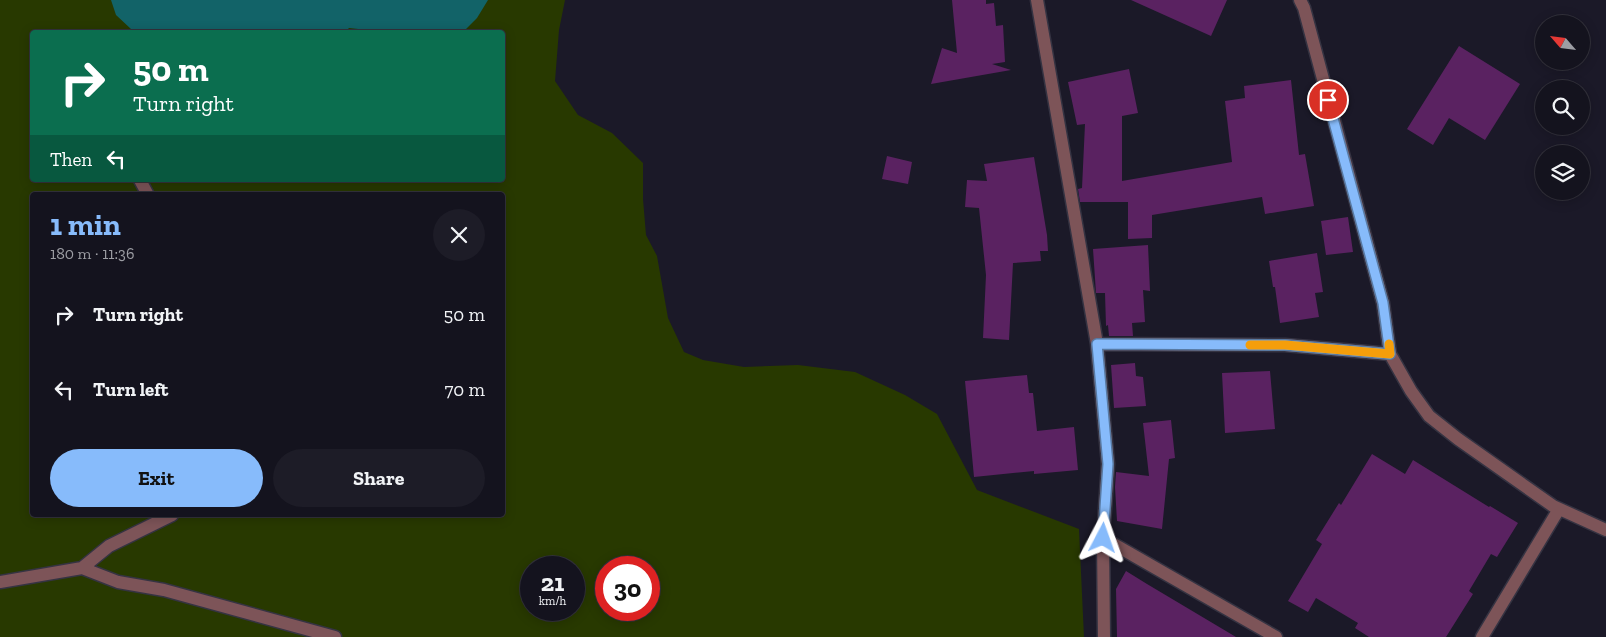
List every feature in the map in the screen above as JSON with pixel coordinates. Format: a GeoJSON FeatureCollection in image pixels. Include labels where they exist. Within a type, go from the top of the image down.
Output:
{"type":"FeatureCollection","features":[{"type":"Feature","properties":{"kind":"street"},"geometry":{"type":"LineString","coordinates":[[1037,0],[1097,344],[1108,464],[1103,538],[1104,637]]}},
{"type":"Feature","properties":{"kind":"street"},"geometry":{"type":"LineString","coordinates":[[1300,0],[1304,8],[1383,303],[1390,354],[1411,391],[1429,416],[1458,439],[1559,509],[1606,530]]}},
{"type":"Feature","properties":{"kind":"street"},"geometry":{"type":"LineString","coordinates":[[1097,344],[1285,345],[1390,354]]}},
{"type":"Feature","properties":{"kind":"street"},"geometry":{"type":"LineString","coordinates":[[1482,637],[1559,509]]}},
{"type":"Feature","properties":{"kind":"street"},"geometry":{"type":"LineString","coordinates":[[0,582],[82,568],[109,546],[168,517]]}},
{"type":"Feature","properties":{"kind":"street"},"geometry":{"type":"LineString","coordinates":[[1103,538],[1276,637]]}},
{"type":"Feature","properties":{"kind":"street"},"geometry":{"type":"LineString","coordinates":[[82,568],[118,582],[164,590],[335,637]]}},
{"type":"Feature","properties":{"kind":"shaded area"},"geometry":{"type":"Polygon","coordinates":[[[0,0],[565,0],[559,30],[555,81],[578,115],[612,133],[643,163],[646,235],[657,256],[668,318],[684,352],[703,360],[744,367],[798,365],[855,372],[905,395],[937,414],[977,490],[1079,529],[1084,637],[0,637],[0,0]]]}},
{"type":"Feature","properties":{"kind":"shaded area"},"geometry":{"type":"Polygon","coordinates":[[[111,0],[488,0],[477,18],[465,30],[368,30],[349,28],[347,30],[136,30],[131,29],[116,15],[111,0]]]}},
{"type":"Feature","properties":{"kind":"building"},"geometry":{"type":"Polygon","coordinates":[[[952,0],[986,0],[986,4],[994,3],[996,26],[1003,25],[1005,62],[992,64],[1011,70],[931,84],[942,48],[957,53],[952,0]]]}},
{"type":"Feature","properties":{"kind":"building"},"geometry":{"type":"Polygon","coordinates":[[[1131,0],[1227,0],[1211,36],[1131,0]]]}},
{"type":"Feature","properties":{"kind":"building"},"geometry":{"type":"Polygon","coordinates":[[[1459,46],[1520,84],[1485,140],[1449,118],[1433,145],[1407,129],[1459,46]]]}},
{"type":"Feature","properties":{"kind":"building"},"geometry":{"type":"Polygon","coordinates":[[[1129,69],[1138,113],[1122,116],[1122,181],[1232,162],[1225,101],[1245,98],[1244,86],[1291,80],[1299,155],[1305,154],[1314,206],[1265,214],[1262,197],[1152,215],[1152,238],[1128,239],[1128,202],[1080,202],[1078,189],[1082,188],[1085,124],[1077,125],[1068,82],[1129,69]]]}},
{"type":"Feature","properties":{"kind":"building"},"geometry":{"type":"Polygon","coordinates":[[[887,156],[912,162],[908,184],[882,179],[887,156]]]}},
{"type":"Feature","properties":{"kind":"building"},"geometry":{"type":"Polygon","coordinates":[[[1034,157],[1048,251],[1040,251],[1041,261],[1013,263],[1009,340],[983,338],[986,275],[979,208],[965,207],[967,180],[987,181],[984,164],[1034,157]]]}},
{"type":"Feature","properties":{"kind":"building"},"geometry":{"type":"Polygon","coordinates":[[[1348,217],[1353,252],[1326,255],[1321,221],[1348,217]]]}},
{"type":"Feature","properties":{"kind":"building"},"geometry":{"type":"Polygon","coordinates":[[[1148,245],[1150,291],[1143,290],[1145,322],[1132,323],[1133,336],[1109,336],[1108,325],[1106,326],[1105,293],[1096,293],[1093,249],[1148,245]]]}},
{"type":"Feature","properties":{"kind":"building"},"geometry":{"type":"Polygon","coordinates":[[[1317,253],[1323,292],[1315,293],[1319,317],[1280,323],[1269,261],[1317,253]]]}},
{"type":"Feature","properties":{"kind":"building"},"geometry":{"type":"Polygon","coordinates":[[[1135,363],[1136,376],[1143,377],[1146,406],[1114,408],[1111,365],[1135,363]]]}},
{"type":"Feature","properties":{"kind":"building"},"geometry":{"type":"Polygon","coordinates":[[[1270,371],[1275,429],[1225,433],[1222,373],[1270,371]]]}},
{"type":"Feature","properties":{"kind":"building"},"geometry":{"type":"Polygon","coordinates":[[[1027,375],[1029,393],[1033,393],[1037,431],[1074,427],[1078,470],[1034,474],[1034,471],[974,477],[965,381],[1027,375]]]}},
{"type":"Feature","properties":{"kind":"building"},"geometry":{"type":"Polygon","coordinates":[[[1171,420],[1175,458],[1169,459],[1162,529],[1117,521],[1116,472],[1149,476],[1143,423],[1171,420]]]}},
{"type":"Feature","properties":{"kind":"building"},"geometry":{"type":"Polygon","coordinates":[[[1372,454],[1405,474],[1413,460],[1518,523],[1497,557],[1491,554],[1469,591],[1473,594],[1446,637],[1369,637],[1355,628],[1358,623],[1316,598],[1308,612],[1288,601],[1322,544],[1316,540],[1339,503],[1341,505],[1372,454]]]}},
{"type":"Feature","properties":{"kind":"building"},"geometry":{"type":"Polygon","coordinates":[[[1126,571],[1236,637],[1117,637],[1116,589],[1126,571]]]}},
{"type":"Feature","properties":{"kind":"slow traffic"},"geometry":{"type":"LineString","coordinates":[[1250,345],[1285,345],[1390,354],[1389,344]]}},
{"type":"Feature","properties":{"kind":"route"},"geometry":{"type":"LineString","coordinates":[[1103,538],[1108,464],[1097,344],[1285,345],[1390,354],[1383,303],[1328,100]]}}]}
